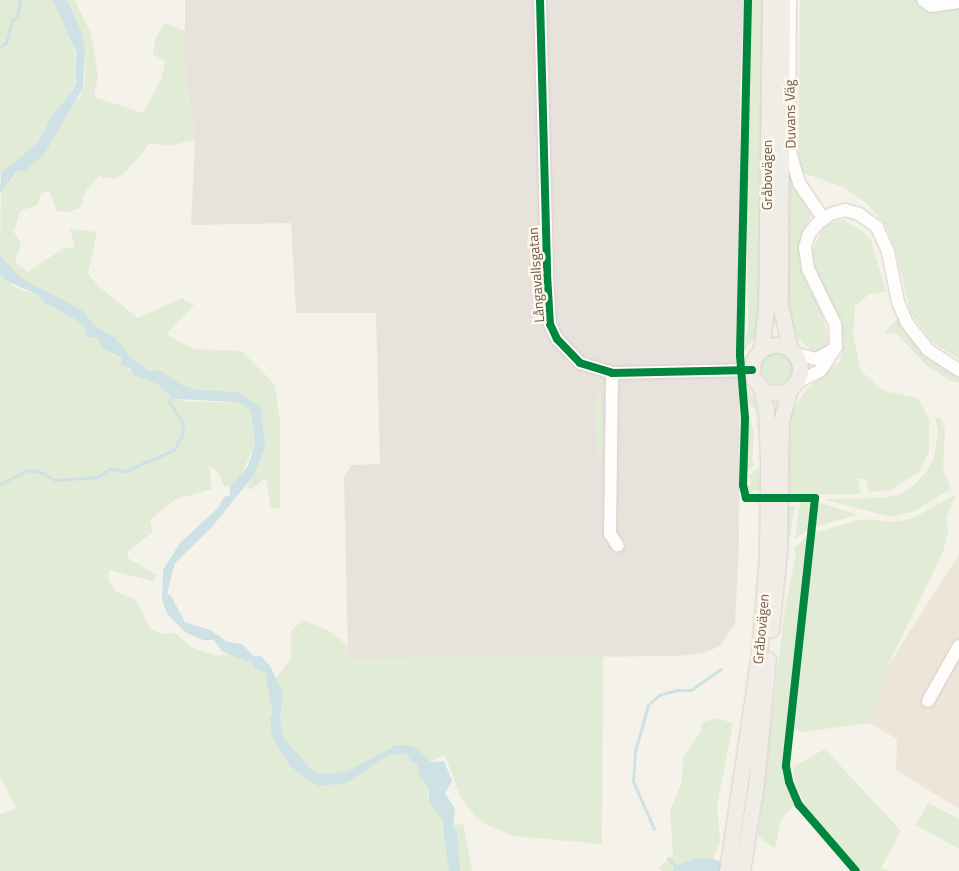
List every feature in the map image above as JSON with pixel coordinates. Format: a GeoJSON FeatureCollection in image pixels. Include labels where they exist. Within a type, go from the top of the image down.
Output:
{"type":"FeatureCollection","features":[{"type":"Feature","properties":{"kind":"main road","name":"Gråbovägen"},"geometry":{"type":"LineString","coordinates":[[742,871],[768,546],[766,408],[760,386],[752,370],[761,350],[766,312],[770,0]]}},
{"type":"Feature","properties":{"kind":"main road","name":"Gråbovägen"},"geometry":{"type":"LineString","coordinates":[[727,871],[748,786],[779,551],[781,421],[792,386],[800,369],[793,352],[780,305],[782,0]]}},
{"type":"Feature","properties":{"kind":"main road"},"geometry":{"type":"LineString","coordinates":[[761,350],[773,345],[793,352]]}},
{"type":"Feature","properties":{"kind":"main road"},"geometry":{"type":"LineString","coordinates":[[760,386],[775,392],[792,386]]}},
{"type":"Feature","properties":{"kind":"street","name":"Långavallsgatan"},"geometry":{"type":"LineString","coordinates":[[540,0],[550,324],[568,354],[594,369],[612,373],[752,370]]}},
{"type":"Feature","properties":{"kind":"street","name":"Duvans Väg"},"geometry":{"type":"LineString","coordinates":[[790,0],[789,148],[799,183],[823,218]]}},
{"type":"Feature","properties":{"kind":"street"},"geometry":{"type":"LineString","coordinates":[[923,0],[931,6],[959,2]]}},
{"type":"Feature","properties":{"kind":"street"},"geometry":{"type":"LineString","coordinates":[[792,386],[821,370],[836,347],[835,324],[806,258],[809,234],[823,218],[838,211],[852,211],[877,227],[888,252],[898,302],[907,324],[928,350],[959,370]]}},
{"type":"Feature","properties":{"kind":"street"},"geometry":{"type":"LineString","coordinates":[[793,352],[817,359],[836,347]]}},
{"type":"Feature","properties":{"kind":"street"},"geometry":{"type":"LineString","coordinates":[[612,373],[610,534],[618,546]]}},
{"type":"Feature","properties":{"kind":"street"},"geometry":{"type":"LineString","coordinates":[[928,701],[959,646]]}},
{"type":"Feature","properties":{"kind":"shaded area"},"geometry":{"type":"Polygon","coordinates":[[[53,0],[67,0],[80,29],[85,48],[83,88],[44,155],[28,167],[26,173],[22,170],[16,173],[0,193],[1,173],[38,143],[52,115],[73,91],[76,82],[76,52],[53,0]]]}},
{"type":"Feature","properties":{"kind":"shaded area"},"geometry":{"type":"Polygon","coordinates":[[[185,0],[744,0],[740,87],[739,545],[735,624],[720,646],[704,653],[679,656],[348,659],[344,477],[352,465],[380,464],[376,313],[296,313],[291,223],[191,225],[195,140],[185,65],[185,0]]]}},
{"type":"Feature","properties":{"kind":"shaded area"},"geometry":{"type":"Polygon","coordinates":[[[0,256],[21,278],[82,310],[95,326],[116,338],[129,355],[147,370],[161,371],[182,385],[198,390],[237,392],[261,407],[265,446],[255,474],[212,527],[175,563],[167,594],[171,596],[185,622],[210,630],[228,642],[242,644],[254,656],[261,656],[270,666],[283,693],[280,719],[284,739],[314,772],[323,774],[347,772],[396,745],[407,745],[418,749],[430,762],[444,761],[452,781],[445,793],[455,809],[453,827],[457,832],[460,871],[449,871],[442,820],[429,801],[428,787],[419,776],[417,763],[412,763],[406,753],[388,755],[346,783],[319,786],[310,781],[290,766],[272,736],[270,718],[273,713],[265,673],[254,667],[251,661],[246,662],[222,651],[214,640],[203,640],[185,632],[167,614],[162,600],[163,570],[180,543],[218,508],[224,497],[230,495],[230,487],[248,466],[255,444],[251,410],[238,402],[174,399],[157,384],[132,374],[131,369],[121,365],[122,359],[102,348],[98,338],[86,337],[84,327],[76,320],[45,303],[38,295],[7,281],[0,274],[0,256]]]}},
{"type":"Feature","properties":{"kind":"shaded area"},"geometry":{"type":"Polygon","coordinates":[[[959,554],[959,809],[896,770],[897,739],[870,723],[885,671],[959,554]]]}},
{"type":"Feature","properties":{"kind":"shaded area"},"geometry":{"type":"Polygon","coordinates":[[[695,858],[713,859],[748,871],[672,871],[678,865],[695,858]]]}},
{"type":"Feature","properties":{"kind":"green space"},"geometry":{"type":"Polygon","coordinates":[[[0,0],[53,0],[72,40],[77,69],[73,91],[52,115],[38,143],[0,175],[0,0]]]}},
{"type":"Feature","properties":{"kind":"green space"},"geometry":{"type":"Polygon","coordinates":[[[67,0],[75,0],[91,34],[98,76],[94,97],[143,113],[162,78],[165,61],[153,54],[155,40],[164,23],[185,31],[185,65],[195,140],[168,146],[150,143],[126,172],[115,179],[99,176],[85,192],[80,208],[68,212],[56,211],[50,191],[41,193],[37,205],[20,211],[14,232],[21,244],[15,262],[28,272],[64,248],[75,248],[70,229],[97,232],[88,273],[99,287],[138,318],[182,298],[194,305],[166,334],[194,349],[242,351],[275,385],[280,422],[280,508],[271,509],[266,478],[250,490],[247,486],[255,474],[265,446],[261,407],[182,385],[161,371],[147,370],[129,355],[116,338],[95,326],[82,310],[21,278],[0,256],[1,192],[17,173],[44,155],[70,107],[80,97],[85,81],[85,48],[67,0]]]}},
{"type":"Feature","properties":{"kind":"green space"},"geometry":{"type":"Polygon","coordinates":[[[750,0],[763,0],[762,298],[757,334],[743,352],[748,330],[746,110],[750,0]]]}},
{"type":"Feature","properties":{"kind":"green space"},"geometry":{"type":"Polygon","coordinates":[[[800,0],[959,0],[959,359],[931,341],[910,311],[897,255],[885,224],[865,202],[843,187],[798,171],[800,0]]]}},
{"type":"Feature","properties":{"kind":"green space"},"geometry":{"type":"Polygon","coordinates":[[[786,166],[812,213],[805,231],[801,259],[803,274],[822,312],[828,337],[826,348],[814,353],[797,337],[787,305],[786,166]]]}},
{"type":"Feature","properties":{"kind":"green space"},"geometry":{"type":"Polygon","coordinates":[[[844,220],[862,231],[871,241],[886,291],[868,295],[855,306],[853,336],[861,371],[884,391],[918,398],[929,419],[929,452],[918,473],[890,490],[869,492],[866,479],[858,479],[861,494],[789,494],[787,428],[790,414],[806,390],[840,361],[842,351],[840,329],[817,274],[812,252],[824,225],[844,220]]]}},
{"type":"Feature","properties":{"kind":"green space"},"geometry":{"type":"Polygon","coordinates":[[[0,274],[16,288],[38,295],[45,303],[76,320],[84,327],[86,337],[99,338],[110,354],[122,360],[121,365],[157,384],[174,399],[188,402],[238,402],[251,410],[255,444],[242,473],[230,487],[224,486],[217,470],[209,467],[212,489],[176,499],[150,520],[153,532],[127,552],[128,558],[157,575],[153,581],[109,570],[108,579],[115,591],[136,600],[150,629],[164,634],[175,633],[191,647],[217,656],[229,654],[246,662],[251,661],[267,675],[269,687],[291,659],[291,631],[303,620],[329,631],[347,645],[348,659],[603,654],[602,844],[513,836],[485,824],[474,815],[461,798],[445,755],[419,767],[428,787],[427,796],[442,820],[442,827],[463,824],[472,871],[0,871],[0,814],[16,809],[0,776],[0,274]]]}},
{"type":"Feature","properties":{"kind":"green space"},"geometry":{"type":"Polygon","coordinates":[[[899,318],[923,352],[959,376],[959,382],[953,382],[926,365],[897,334],[883,333],[899,318]]]}},
{"type":"Feature","properties":{"kind":"green space"},"geometry":{"type":"Polygon","coordinates":[[[777,352],[783,353],[788,357],[792,362],[792,374],[788,379],[783,383],[777,384],[771,383],[766,379],[762,374],[761,368],[762,362],[766,357],[771,353],[777,352]]]}},
{"type":"Feature","properties":{"kind":"green space"},"geometry":{"type":"Polygon","coordinates":[[[744,387],[756,401],[758,427],[755,410],[749,403],[744,387]]]}},
{"type":"Feature","properties":{"kind":"green space"},"geometry":{"type":"Polygon","coordinates":[[[601,391],[601,457],[596,454],[594,396],[601,391]]]}},
{"type":"Feature","properties":{"kind":"green space"},"geometry":{"type":"Polygon","coordinates":[[[748,409],[754,433],[752,462],[756,464],[747,472],[748,409]]]}},
{"type":"Feature","properties":{"kind":"green space"},"geometry":{"type":"Polygon","coordinates":[[[935,417],[941,418],[945,429],[943,468],[951,489],[914,511],[891,517],[823,499],[883,498],[898,495],[912,487],[926,472],[934,458],[938,431],[935,417]]]}},
{"type":"Feature","properties":{"kind":"green space"},"geometry":{"type":"Polygon","coordinates":[[[758,467],[762,490],[752,491],[750,495],[747,485],[751,485],[751,478],[747,478],[758,467]]]}},
{"type":"Feature","properties":{"kind":"green space"},"geometry":{"type":"Polygon","coordinates":[[[957,494],[946,517],[948,533],[943,552],[885,671],[870,723],[801,732],[794,729],[813,533],[863,519],[892,522],[911,519],[957,494]]]}},
{"type":"Feature","properties":{"kind":"green space"},"geometry":{"type":"Polygon","coordinates":[[[808,501],[811,506],[809,529],[795,539],[800,502],[808,501]]]}},
{"type":"Feature","properties":{"kind":"green space"},"geometry":{"type":"Polygon","coordinates":[[[817,502],[856,514],[857,515],[814,527],[817,502]]]}},
{"type":"Feature","properties":{"kind":"green space"},"geometry":{"type":"Polygon","coordinates":[[[787,506],[795,506],[789,542],[787,522],[787,506]]]}},
{"type":"Feature","properties":{"kind":"green space"},"geometry":{"type":"Polygon","coordinates":[[[808,535],[786,761],[788,786],[796,803],[781,820],[775,849],[758,836],[784,615],[796,554],[794,548],[808,535]]]}},
{"type":"Feature","properties":{"kind":"green space"},"geometry":{"type":"Polygon","coordinates":[[[719,718],[733,724],[717,806],[720,841],[713,859],[695,858],[672,871],[662,871],[659,868],[673,855],[670,810],[681,784],[684,756],[701,731],[702,722],[719,718]]]}},
{"type":"Feature","properties":{"kind":"green space"},"geometry":{"type":"Polygon","coordinates":[[[825,749],[901,831],[881,868],[890,871],[864,871],[839,852],[809,812],[795,784],[793,767],[825,749]]]}},
{"type":"Feature","properties":{"kind":"green space"},"geometry":{"type":"Polygon","coordinates":[[[928,803],[959,819],[959,849],[916,825],[928,803]]]}},
{"type":"Feature","properties":{"kind":"waterway"},"geometry":{"type":"LineString","coordinates":[[0,47],[6,43],[12,20],[17,17],[20,0]]}},
{"type":"Feature","properties":{"kind":"waterway"},"geometry":{"type":"LineString","coordinates":[[0,484],[28,470],[41,472],[55,480],[98,477],[109,469],[125,471],[174,450],[183,433],[182,422],[169,402],[173,392]]}},
{"type":"Feature","properties":{"kind":"waterway"},"geometry":{"type":"LineString","coordinates":[[654,829],[633,781],[635,751],[648,705],[659,695],[676,690],[691,690],[721,669]]}},
{"type":"Feature","properties":{"kind":"waterway"},"geometry":{"type":"LineString","coordinates":[[668,858],[679,871]]}},
{"type":"Feature","properties":{"kind":"cycle path"},"geometry":{"type":"LineString","coordinates":[[540,0],[547,274],[550,324],[557,339],[580,363],[612,373],[752,370]]}},
{"type":"Feature","properties":{"kind":"cycle path"},"geometry":{"type":"LineString","coordinates":[[748,0],[740,355],[745,418],[743,485],[746,498],[815,498],[786,766],[789,782],[799,805],[856,871]]}}]}
